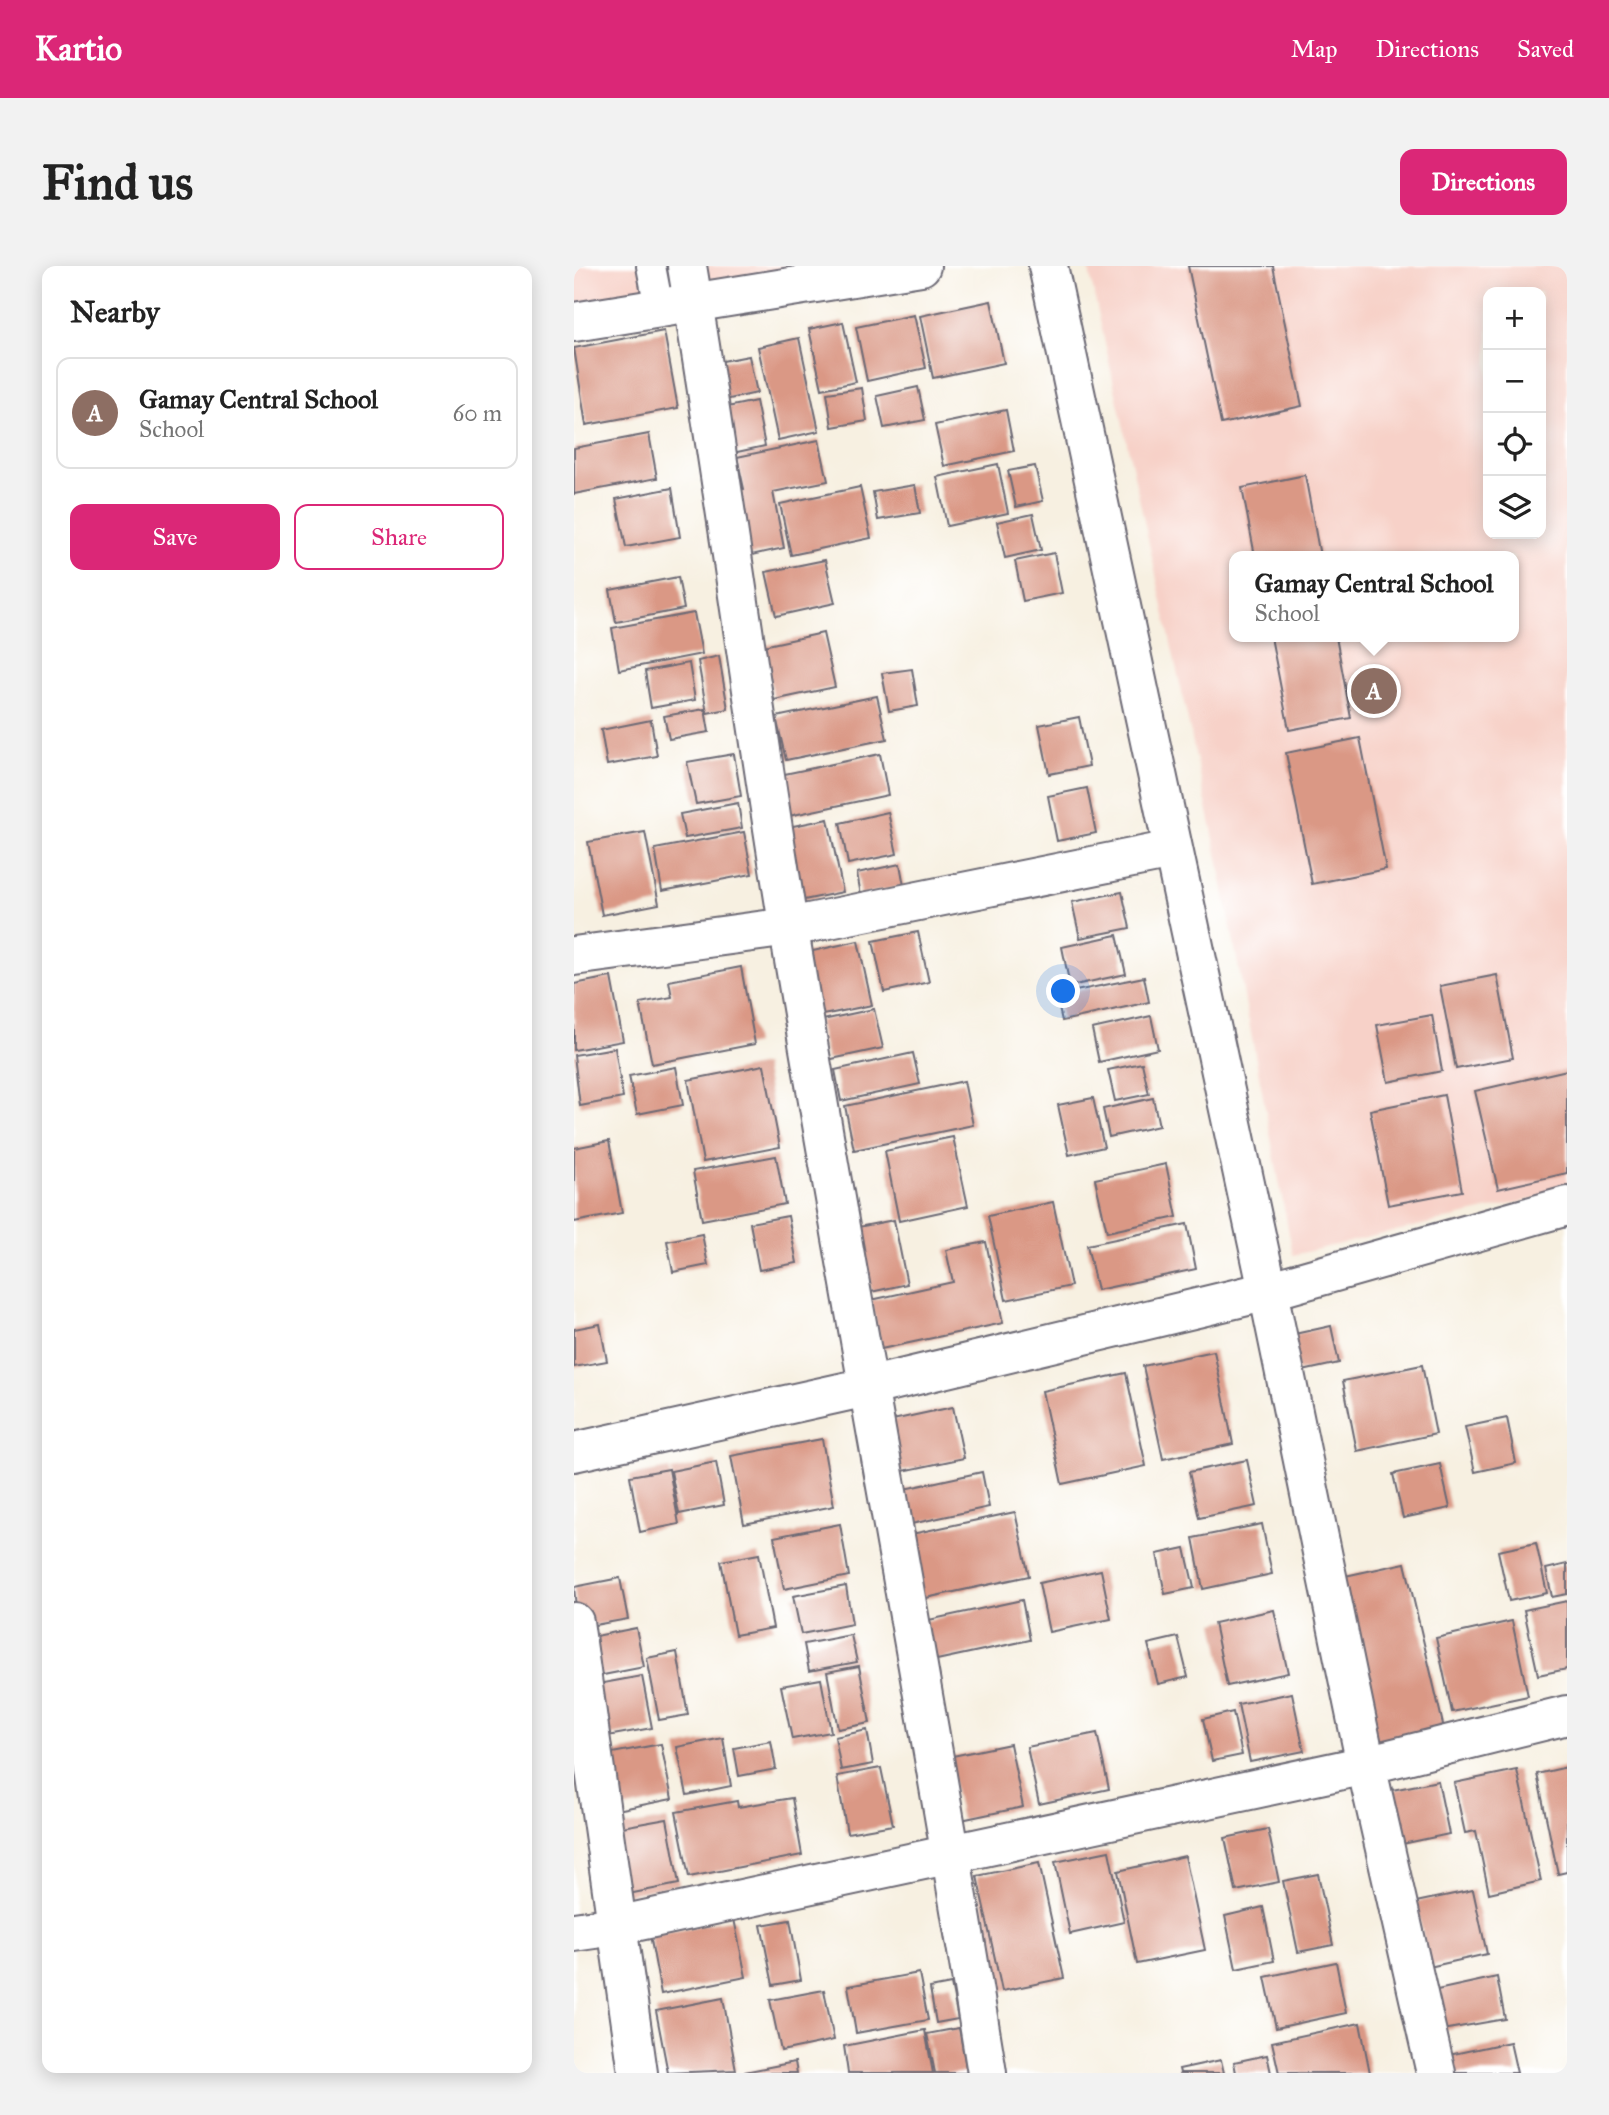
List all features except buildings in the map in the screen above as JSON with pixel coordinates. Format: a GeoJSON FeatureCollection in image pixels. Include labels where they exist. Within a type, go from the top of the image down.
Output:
{"type":"FeatureCollection","features":[{"type":"Feature","properties":{"kind":"street"},"geometry":{"type":"LineString","coordinates":[[574,322],[680,292],[921,266]]}},
{"type":"Feature","properties":{"kind":"street"},"geometry":{"type":"LineString","coordinates":[[1048,266],[1268,1291],[1366,1765],[1436,2073]]}},
{"type":"Feature","properties":{"kind":"street"},"geometry":{"type":"LineString","coordinates":[[680,292],[867,1387],[952,1852],[988,2073]]}},
{"type":"Feature","properties":{"kind":"street"},"geometry":{"type":"LineString","coordinates":[[574,956],[789,927],[1172,850]]}},
{"type":"Feature","properties":{"kind":"street"},"geometry":{"type":"LineString","coordinates":[[574,1452],[867,1387],[1268,1291],[1567,1206]]}},
{"type":"Feature","properties":{"kind":"street"},"geometry":{"type":"LineString","coordinates":[[574,1622],[638,2073]]}},
{"type":"Feature","properties":{"kind":"street"},"geometry":{"type":"LineString","coordinates":[[574,1932],[616,1926],[1366,1765],[1567,1715]]}},
{"type":"Feature","properties":{"kind":"lane"},"geometry":{"type":"LineString","coordinates":[[651,266],[680,292]]}},
{"type":"Feature","properties":{"kind":"shaded area"},"geometry":{"type":"Polygon","coordinates":[[[574,266],[860,266],[574,314],[574,266]]]}},
{"type":"Feature","properties":{"kind":"shaded area"},"geometry":{"type":"Polygon","coordinates":[[[1088,266],[1567,266],[1567,1191],[1293,1255],[1216,848],[1088,266]]]}},
{"type":"Feature","properties":{"kind":"place","name":"Gamay Central School"},"geometry":{"type":"Point","coordinates":[1374,691]}}]}
